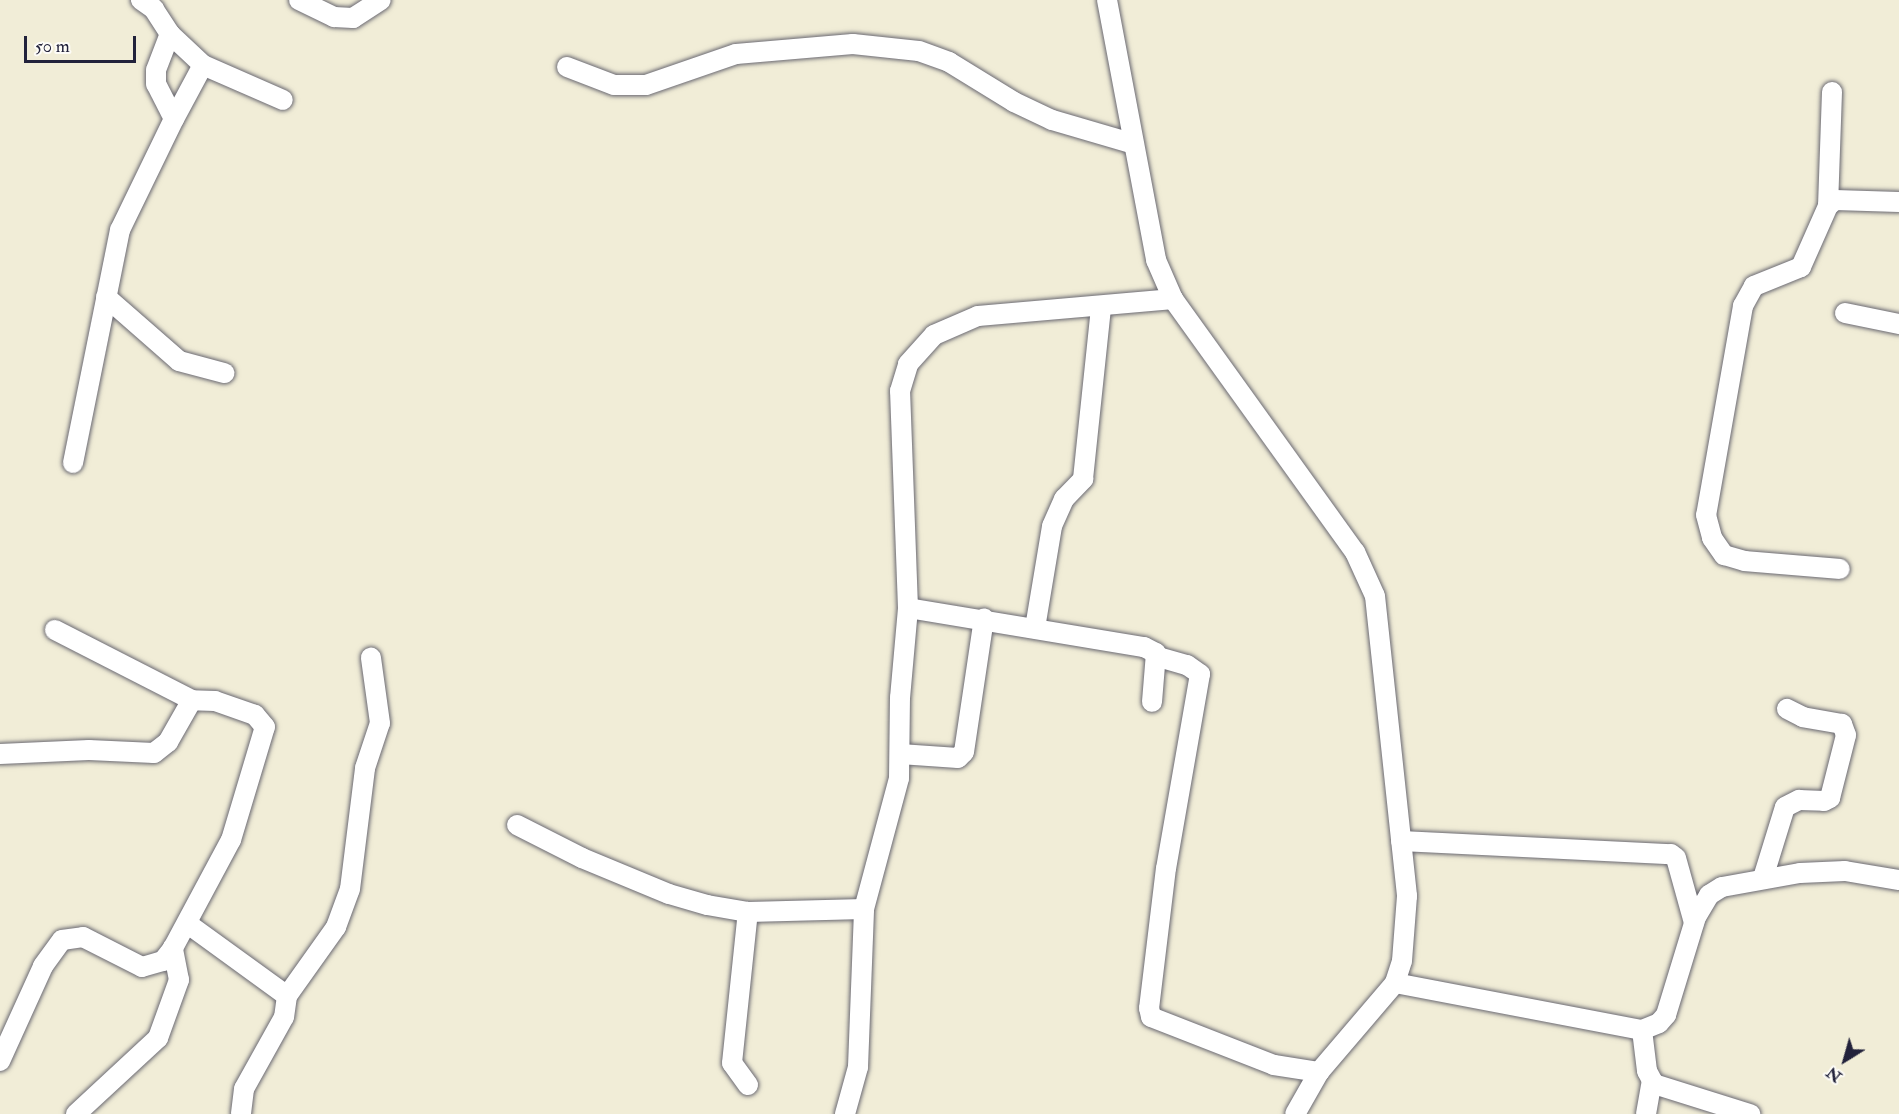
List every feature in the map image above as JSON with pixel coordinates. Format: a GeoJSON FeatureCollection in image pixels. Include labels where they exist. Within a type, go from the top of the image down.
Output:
{"type":"FeatureCollection","features":[{"type":"Feature","properties":{"kind":"street"},"geometry":{"type":"LineString","coordinates":[[141,0],[154,9],[170,34],[203,65],[283,100]]}},
{"type":"Feature","properties":{"kind":"street"},"geometry":{"type":"LineString","coordinates":[[299,0],[334,17],[353,18],[381,0]]}},
{"type":"Feature","properties":{"kind":"street"},"geometry":{"type":"LineString","coordinates":[[1107,0],[1156,260],[1173,298],[1368,575],[1375,596],[1407,896],[1402,961],[1395,983],[1319,1072],[1295,1114]]}},
{"type":"Feature","properties":{"kind":"street"},"geometry":{"type":"LineString","coordinates":[[170,34],[156,70],[156,84],[174,119]]}},
{"type":"Feature","properties":{"kind":"street"},"geometry":{"type":"LineString","coordinates":[[567,67],[614,85],[646,85],[736,54],[853,44],[919,51],[950,62],[1014,102],[1052,120],[1134,144]]}},
{"type":"Feature","properties":{"kind":"street"},"geometry":{"type":"LineString","coordinates":[[73,464],[120,230],[203,65]]}},
{"type":"Feature","properties":{"kind":"street"},"geometry":{"type":"LineString","coordinates":[[1832,92],[1828,206],[1801,267],[1754,286],[1743,306],[1706,515],[1712,538],[1724,555],[1745,561],[1840,569]]}},
{"type":"Feature","properties":{"kind":"street"},"geometry":{"type":"LineString","coordinates":[[1828,206],[1835,200],[1899,202]]}},
{"type":"Feature","properties":{"kind":"street"},"geometry":{"type":"LineString","coordinates":[[106,297],[179,361],[224,372]]}},
{"type":"Feature","properties":{"kind":"street"},"geometry":{"type":"LineString","coordinates":[[845,1114],[858,1067],[864,909],[891,820],[900,754],[900,699],[908,608],[900,391],[908,364],[934,335],[978,316],[1101,307],[1173,298]]}},
{"type":"Feature","properties":{"kind":"street"},"geometry":{"type":"LineString","coordinates":[[1035,628],[1052,526],[1065,499],[1083,479],[1101,307]]}},
{"type":"Feature","properties":{"kind":"street"},"geometry":{"type":"LineString","coordinates":[[1845,313],[1899,324]]}},
{"type":"Feature","properties":{"kind":"street"},"geometry":{"type":"LineString","coordinates":[[908,608],[984,618],[1136,644],[1153,650],[1155,656],[1152,702]]}},
{"type":"Feature","properties":{"kind":"street"},"geometry":{"type":"LineString","coordinates":[[900,754],[958,758],[964,752],[984,618]]}},
{"type":"Feature","properties":{"kind":"street"},"geometry":{"type":"LineString","coordinates":[[0,1061],[43,966],[62,940],[82,937],[142,967],[163,961],[188,924],[231,840],[265,727],[255,715],[215,701],[192,700],[55,630]]}},
{"type":"Feature","properties":{"kind":"street"},"geometry":{"type":"LineString","coordinates":[[1155,656],[1187,664],[1200,674],[1166,868],[1149,1008],[1151,1017],[1274,1065],[1319,1072]]}},
{"type":"Feature","properties":{"kind":"street"},"geometry":{"type":"LineString","coordinates":[[241,1114],[244,1089],[284,1017],[287,996],[336,927],[350,889],[365,768],[380,723],[371,658]]}},
{"type":"Feature","properties":{"kind":"street"},"geometry":{"type":"LineString","coordinates":[[0,754],[89,750],[154,753],[168,742],[192,700]]}},
{"type":"Feature","properties":{"kind":"street"},"geometry":{"type":"LineString","coordinates":[[1763,878],[1785,807],[1799,800],[1824,801],[1830,798],[1846,735],[1842,724],[1803,717],[1787,709]]}},
{"type":"Feature","properties":{"kind":"street"},"geometry":{"type":"LineString","coordinates":[[517,825],[669,894],[748,912],[864,909]]}},
{"type":"Feature","properties":{"kind":"street"},"geometry":{"type":"LineString","coordinates":[[1401,841],[1671,854],[1676,858],[1694,923]]}},
{"type":"Feature","properties":{"kind":"street"},"geometry":{"type":"LineString","coordinates":[[1395,983],[1642,1030],[1659,1023],[1666,1015],[1694,923],[1715,891],[1763,878],[1845,872],[1899,880]]}},
{"type":"Feature","properties":{"kind":"street"},"geometry":{"type":"LineString","coordinates":[[748,912],[732,1063],[748,1085]]}},
{"type":"Feature","properties":{"kind":"street"},"geometry":{"type":"LineString","coordinates":[[188,924],[287,996]]}},
{"type":"Feature","properties":{"kind":"street"},"geometry":{"type":"LineString","coordinates":[[76,1114],[158,1038],[179,980],[173,948]]}},
{"type":"Feature","properties":{"kind":"street"},"geometry":{"type":"LineString","coordinates":[[1642,1030],[1647,1071],[1652,1081],[1671,1091],[1750,1114]]}},
{"type":"Feature","properties":{"kind":"street"},"geometry":{"type":"LineString","coordinates":[[1646,1114],[1652,1081]]}}]}
